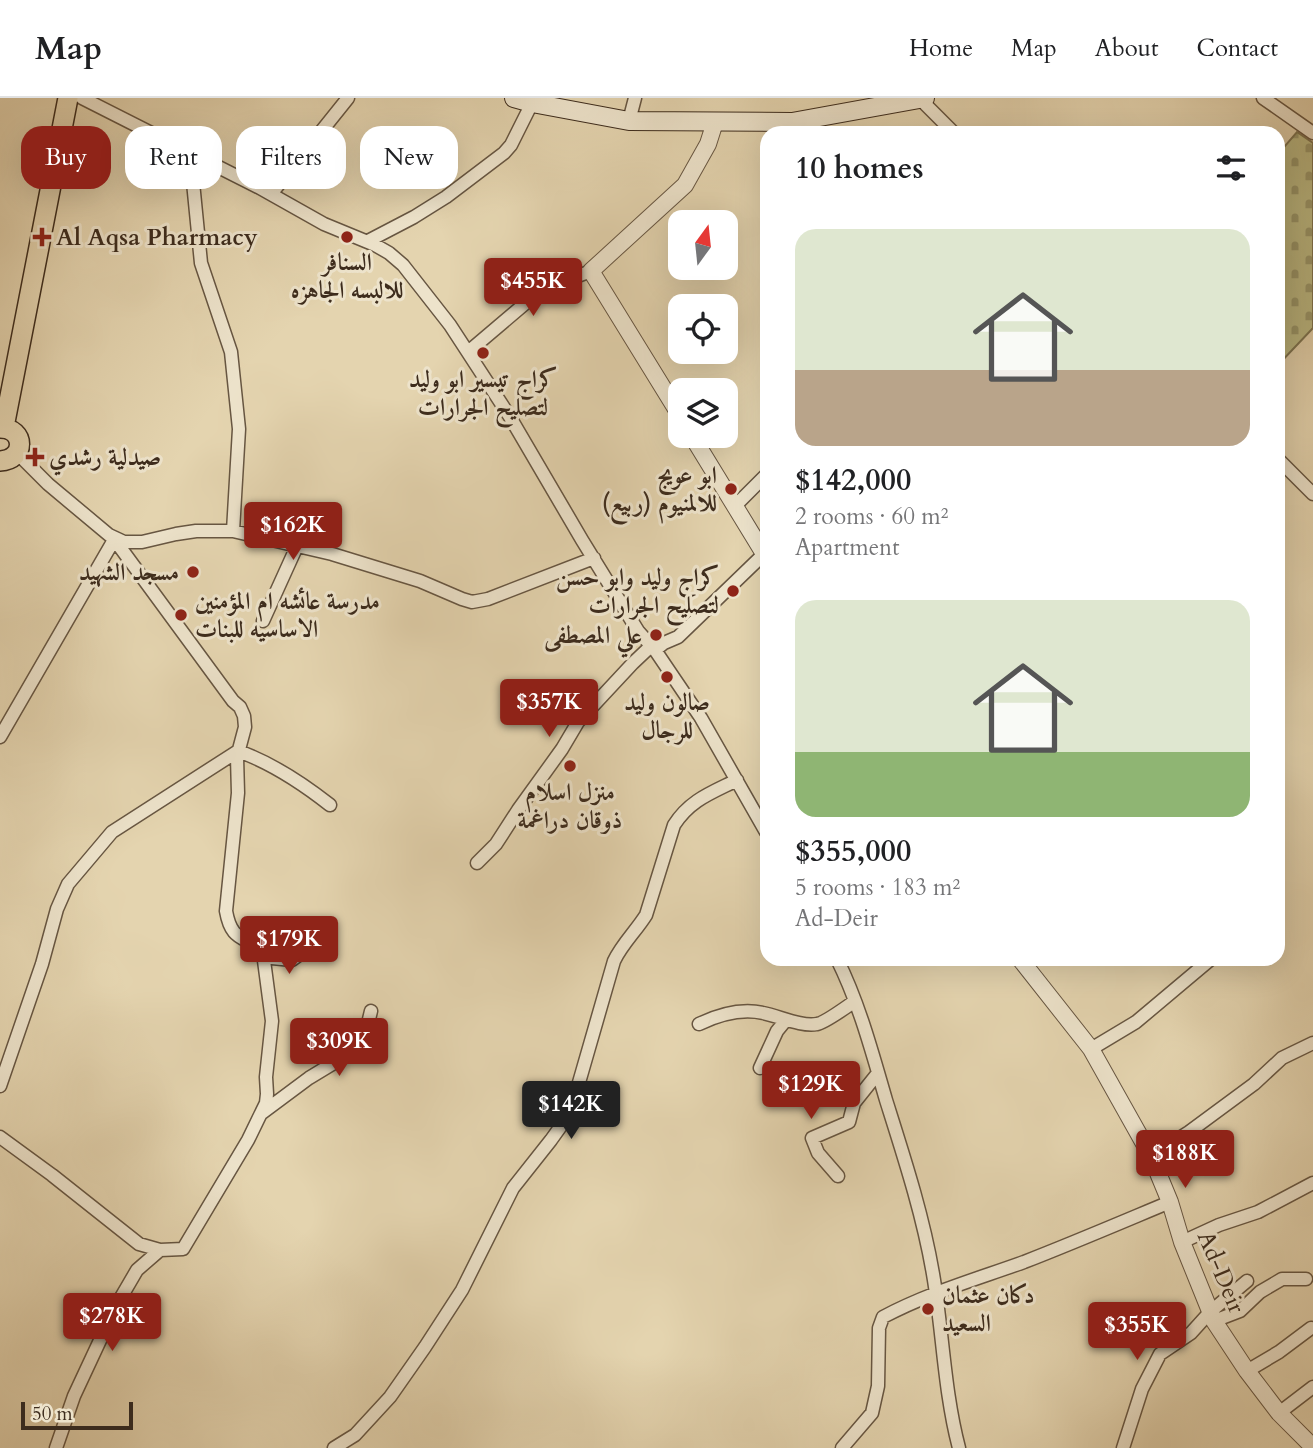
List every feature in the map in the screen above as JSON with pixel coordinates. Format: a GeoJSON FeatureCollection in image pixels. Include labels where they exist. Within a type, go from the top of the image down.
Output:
{"type":"FeatureCollection","features":[{"type":"Feature","properties":{"kind":"main road"},"geometry":{"type":"LineString","coordinates":[[8,457],[20,447],[18,436],[9,429],[2,428],[68,98]]}},
{"type":"Feature","properties":{"kind":"main road"},"geometry":{"type":"LineString","coordinates":[[514,98],[629,121],[715,122],[792,122],[923,99]]}},
{"type":"Feature","properties":{"kind":"street"},"geometry":{"type":"LineString","coordinates":[[82,98],[138,126]]}},
{"type":"Feature","properties":{"kind":"street"},"geometry":{"type":"LineString","coordinates":[[271,194],[348,98]]}},
{"type":"Feature","properties":{"kind":"street"},"geometry":{"type":"LineString","coordinates":[[629,121],[635,98]]}},
{"type":"Feature","properties":{"kind":"street"},"geometry":{"type":"LineString","coordinates":[[1263,98],[1313,133]]}},
{"type":"Feature","properties":{"kind":"street"},"geometry":{"type":"LineString","coordinates":[[923,99],[948,126]]}},
{"type":"Feature","properties":{"kind":"street"},"geometry":{"type":"LineString","coordinates":[[368,241],[414,218],[504,153],[511,145],[532,103]]}},
{"type":"Feature","properties":{"kind":"street"},"geometry":{"type":"LineString","coordinates":[[468,352],[541,290],[591,271],[685,185],[708,144],[715,122]]}},
{"type":"Feature","properties":{"kind":"street"},"geometry":{"type":"LineString","coordinates":[[222,169],[324,224],[368,241],[389,253],[410,272],[468,352],[510,417],[638,631],[653,648],[701,718],[760,821]]}},
{"type":"Feature","properties":{"kind":"street"},"geometry":{"type":"LineString","coordinates":[[194,189],[201,263],[231,352],[239,429],[233,531]]}},
{"type":"Feature","properties":{"kind":"street"},"geometry":{"type":"LineString","coordinates":[[591,271],[668,396]]}},
{"type":"Feature","properties":{"kind":"street"},"geometry":{"type":"LineString","coordinates":[[700,448],[760,545]]}},
{"type":"Feature","properties":{"kind":"street"},"geometry":{"type":"LineString","coordinates":[[8,457],[48,484],[109,536],[124,542],[132,543],[196,531],[233,531],[332,554],[409,577],[472,602],[488,600],[594,558]]}},
{"type":"Feature","properties":{"kind":"street"},"geometry":{"type":"LineString","coordinates":[[1285,466],[1313,494]]}},
{"type":"Feature","properties":{"kind":"street"},"geometry":{"type":"LineString","coordinates":[[736,506],[760,481]]}},
{"type":"Feature","properties":{"kind":"street"},"geometry":{"type":"LineString","coordinates":[[0,737],[116,539]]}},
{"type":"Feature","properties":{"kind":"street"},"geometry":{"type":"LineString","coordinates":[[116,539],[244,716],[246,727],[236,765],[238,793],[227,919],[240,939],[257,946],[272,958],[292,960],[310,947]]}},
{"type":"Feature","properties":{"kind":"street"},"geometry":{"type":"LineString","coordinates":[[262,621],[297,546]]}},
{"type":"Feature","properties":{"kind":"street"},"geometry":{"type":"LineString","coordinates":[[477,863],[496,844],[578,722],[633,663],[653,648],[678,637],[760,561]]}},
{"type":"Feature","properties":{"kind":"street"},"geometry":{"type":"LineString","coordinates":[[238,751],[257,758],[302,783],[330,805]]}},
{"type":"Feature","properties":{"kind":"street"},"geometry":{"type":"LineString","coordinates":[[0,1086],[42,964],[57,909],[68,884],[112,832],[238,751]]}},
{"type":"Feature","properties":{"kind":"street"},"geometry":{"type":"LineString","coordinates":[[334,1448],[369,1420],[418,1357],[462,1290],[513,1188],[561,1126],[578,1086],[614,961],[646,915],[670,836],[680,816],[694,802],[737,780]]}},
{"type":"Feature","properties":{"kind":"street"},"geometry":{"type":"LineString","coordinates":[[0,1137],[130,1238],[149,1248],[183,1249],[262,1113],[267,1094],[266,1077],[272,1021],[263,953]]}},
{"type":"Feature","properties":{"kind":"street"},"geometry":{"type":"LineString","coordinates":[[840,966],[855,1001],[878,1073],[930,1255],[945,1382],[959,1448]]}},
{"type":"Feature","properties":{"kind":"street","name":"Ad-Deir"},"geometry":{"type":"LineString","coordinates":[[1026,966],[1091,1049],[1151,1156],[1212,1316],[1247,1371],[1279,1413],[1313,1447]]}},
{"type":"Feature","properties":{"kind":"street"},"geometry":{"type":"LineString","coordinates":[[1091,1049],[1136,1022],[1202,966]]}},
{"type":"Feature","properties":{"kind":"street"},"geometry":{"type":"LineString","coordinates":[[699,1024],[718,1016],[747,1010],[793,1022],[819,1024],[855,1001]]}},
{"type":"Feature","properties":{"kind":"street"},"geometry":{"type":"LineString","coordinates":[[262,1113],[309,1078],[342,1058],[365,1036],[371,1011]]}},
{"type":"Feature","properties":{"kind":"street"},"geometry":{"type":"LineString","coordinates":[[760,1068],[772,1040],[786,1020]]}},
{"type":"Feature","properties":{"kind":"street"},"geometry":{"type":"LineString","coordinates":[[1151,1156],[1255,1084],[1282,1058],[1313,1042]]}},
{"type":"Feature","properties":{"kind":"street"},"geometry":{"type":"LineString","coordinates":[[838,1176],[818,1153],[812,1138],[849,1122],[854,1103],[878,1073]]}},
{"type":"Feature","properties":{"kind":"street"},"geometry":{"type":"LineString","coordinates":[[1182,1242],[1219,1225],[1258,1212],[1313,1184]]}},
{"type":"Feature","properties":{"kind":"street"},"geometry":{"type":"LineString","coordinates":[[842,1448],[872,1413],[878,1386],[879,1328],[883,1317],[936,1292],[1025,1261],[1170,1202]]}},
{"type":"Feature","properties":{"kind":"street"},"geometry":{"type":"LineString","coordinates":[[56,1448],[74,1396],[116,1306],[137,1270],[160,1250]]}},
{"type":"Feature","properties":{"kind":"street"},"geometry":{"type":"LineString","coordinates":[[1212,1316],[1240,1311],[1260,1292],[1282,1279],[1306,1279]]}},
{"type":"Feature","properties":{"kind":"street"},"geometry":{"type":"LineString","coordinates":[[1123,1448],[1142,1389],[1160,1354],[1212,1316],[1247,1281]]}},
{"type":"Feature","properties":{"kind":"street"},"geometry":{"type":"LineString","coordinates":[[1247,1371],[1311,1328]]}},
{"type":"Feature","properties":{"kind":"street"},"geometry":{"type":"LineString","coordinates":[[1279,1413],[1313,1387]]}},
{"type":"Feature","properties":{"kind":"green space"},"geometry":{"type":"Polygon","coordinates":[[[1297,132],[1313,143],[1313,328],[1285,358],[1285,146],[1297,132]]]}},
{"type":"Feature","properties":{"kind":"place","name":"Al Aqsa Pharmacy"},"geometry":{"type":"Point","coordinates":[42,237]}},
{"type":"Feature","properties":{"kind":"place","name":"السنافر للالبسه الجاهزه"},"geometry":{"type":"Point","coordinates":[347,237]}},
{"type":"Feature","properties":{"kind":"place","name":"كراج تيسير ابو وليد لتصليح الجرارات"},"geometry":{"type":"Point","coordinates":[483,353]}},
{"type":"Feature","properties":{"kind":"place","name":"صيدلية رشدي"},"geometry":{"type":"Point","coordinates":[35,457]}},
{"type":"Feature","properties":{"kind":"place","name":"ابو عويج للالمنيوم (ربيع)"},"geometry":{"type":"Point","coordinates":[731,489]}},
{"type":"Feature","properties":{"kind":"place","name":"مسجد الشهيد"},"geometry":{"type":"Point","coordinates":[193,572]}},
{"type":"Feature","properties":{"kind":"place","name":"كراج وليد وابو حسن لتصليح الجرارات"},"geometry":{"type":"Point","coordinates":[733,591]}},
{"type":"Feature","properties":{"kind":"place","name":"مدرسة عائشه ام المؤمنين الاساسيه للبنات"},"geometry":{"type":"Point","coordinates":[181,615]}},
{"type":"Feature","properties":{"kind":"place","name":"علي المصطفى"},"geometry":{"type":"Point","coordinates":[656,635]}},
{"type":"Feature","properties":{"kind":"place","name":"صالون وليد للرجال"},"geometry":{"type":"Point","coordinates":[667,677]}},
{"type":"Feature","properties":{"kind":"place","name":"منزل اسلام ذوقان دراغمة"},"geometry":{"type":"Point","coordinates":[570,766]}},
{"type":"Feature","properties":{"kind":"place","name":"دكان عثمان السعيد"},"geometry":{"type":"Point","coordinates":[928,1309]}}]}
